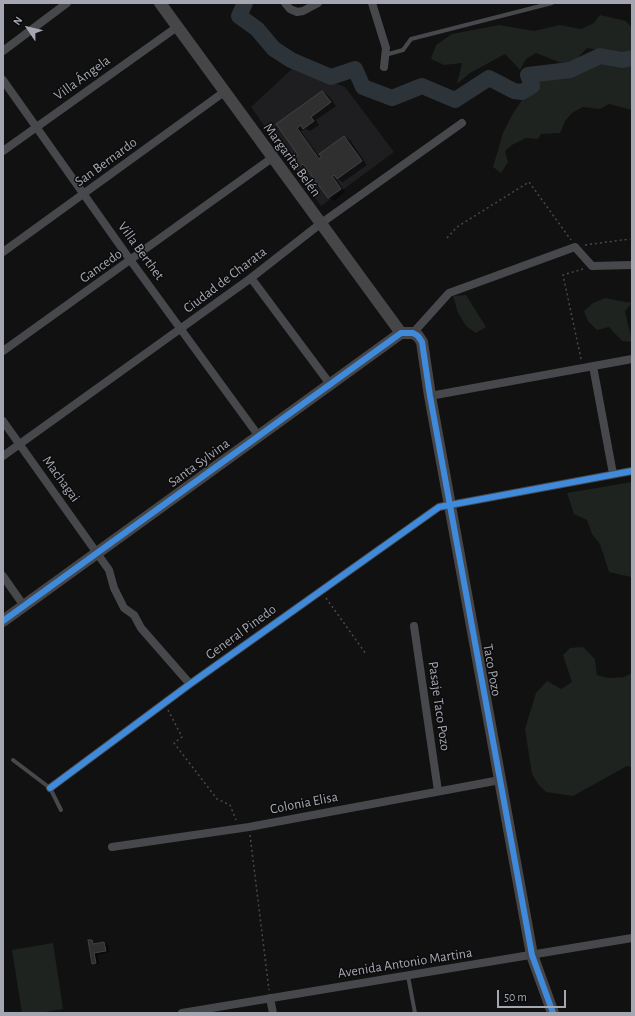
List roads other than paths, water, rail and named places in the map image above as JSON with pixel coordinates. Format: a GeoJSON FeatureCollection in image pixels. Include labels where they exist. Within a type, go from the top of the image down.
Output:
{"type":"FeatureCollection","features":[{"type":"Feature","properties":{"kind":"street"},"geometry":{"type":"LineString","coordinates":[[3,51],[67,3]]}},
{"type":"Feature","properties":{"kind":"street","name":"Margarita Belén"},"geometry":{"type":"LineString","coordinates":[[160,3],[320,224],[407,333]]}},
{"type":"Feature","properties":{"kind":"street"},"geometry":{"type":"LineString","coordinates":[[285,3],[290,9],[297,12],[303,11],[318,3]]}},
{"type":"Feature","properties":{"kind":"street"},"geometry":{"type":"LineString","coordinates":[[372,3],[386,48],[384,67]]}},
{"type":"Feature","properties":{"kind":"street","name":"Villa Ángela"},"geometry":{"type":"LineString","coordinates":[[3,151],[177,26]]}},
{"type":"Feature","properties":{"kind":"street","name":"Villa Berthet"},"geometry":{"type":"LineString","coordinates":[[3,80],[131,261],[258,435]]}},
{"type":"Feature","properties":{"kind":"street","name":"San Bernardo"},"geometry":{"type":"LineString","coordinates":[[3,252],[224,92]]}},
{"type":"Feature","properties":{"kind":"street","name":"Ciudad de Charata"},"geometry":{"type":"LineString","coordinates":[[3,456],[251,278],[320,224],[462,123]]}},
{"type":"Feature","properties":{"kind":"street","name":"Gancedo"},"geometry":{"type":"LineString","coordinates":[[3,351],[131,261],[272,158]]}},
{"type":"Feature","properties":{"kind":"street"},"geometry":{"type":"LineString","coordinates":[[407,333],[449,293],[575,247],[592,266],[632,265]]}},
{"type":"Feature","properties":{"kind":"street"},"geometry":{"type":"LineString","coordinates":[[251,278],[330,384]]}},
{"type":"Feature","properties":{"kind":"street","name":"Santa Sylvina"},"geometry":{"type":"LineString","coordinates":[[3,621],[258,435],[330,384],[407,333]]}},
{"type":"Feature","properties":{"kind":"street","name":"Taco Pozo"},"geometry":{"type":"LineString","coordinates":[[407,333],[418,336],[422,342],[430,396],[532,955],[553,1013]]}},
{"type":"Feature","properties":{"kind":"street"},"geometry":{"type":"LineString","coordinates":[[430,396],[632,359]]}},
{"type":"Feature","properties":{"kind":"street"},"geometry":{"type":"LineString","coordinates":[[593,366],[613,474]]}},
{"type":"Feature","properties":{"kind":"street","name":"Machagai"},"geometry":{"type":"LineString","coordinates":[[3,421],[109,570],[114,588],[124,608],[134,615],[141,628],[190,684]]}},
{"type":"Feature","properties":{"kind":"street","name":"General Pinedo"},"geometry":{"type":"LineString","coordinates":[[50,788],[190,684],[439,507],[632,471]]}},
{"type":"Feature","properties":{"kind":"street"},"geometry":{"type":"LineString","coordinates":[[3,576],[24,606]]}},
{"type":"Feature","properties":{"kind":"street","name":"Pasaje Taco Pozo"},"geometry":{"type":"LineString","coordinates":[[414,626],[438,791]]}},
{"type":"Feature","properties":{"kind":"street","name":"Colonia Elisa"},"geometry":{"type":"LineString","coordinates":[[112,847],[239,827],[249,827],[500,780]]}},
{"type":"Feature","properties":{"kind":"street","name":"Avenida Antonio Martina"},"geometry":{"type":"LineString","coordinates":[[182,1013],[632,938]]}},
{"type":"Feature","properties":{"kind":"street"},"geometry":{"type":"LineString","coordinates":[[270,998],[273,1013]]}},
{"type":"Feature","properties":{"kind":"lane"},"geometry":{"type":"LineString","coordinates":[[385,55],[403,50],[411,39],[552,3]]}},
{"type":"Feature","properties":{"kind":"lane"},"geometry":{"type":"LineString","coordinates":[[13,760],[50,788],[61,810]]}},
{"type":"Feature","properties":{"kind":"lane"},"geometry":{"type":"LineString","coordinates":[[408,975],[415,1013]]}},
{"type":"Feature","properties":{"kind":"waterway"},"geometry":{"type":"LineString","coordinates":[[245,3],[239,16],[257,29],[274,49],[291,60],[331,77],[355,69],[363,87],[392,98],[422,86],[455,100],[489,78],[514,91],[522,92],[532,86],[528,75],[570,70],[600,56],[622,60],[632,58]]}}]}
